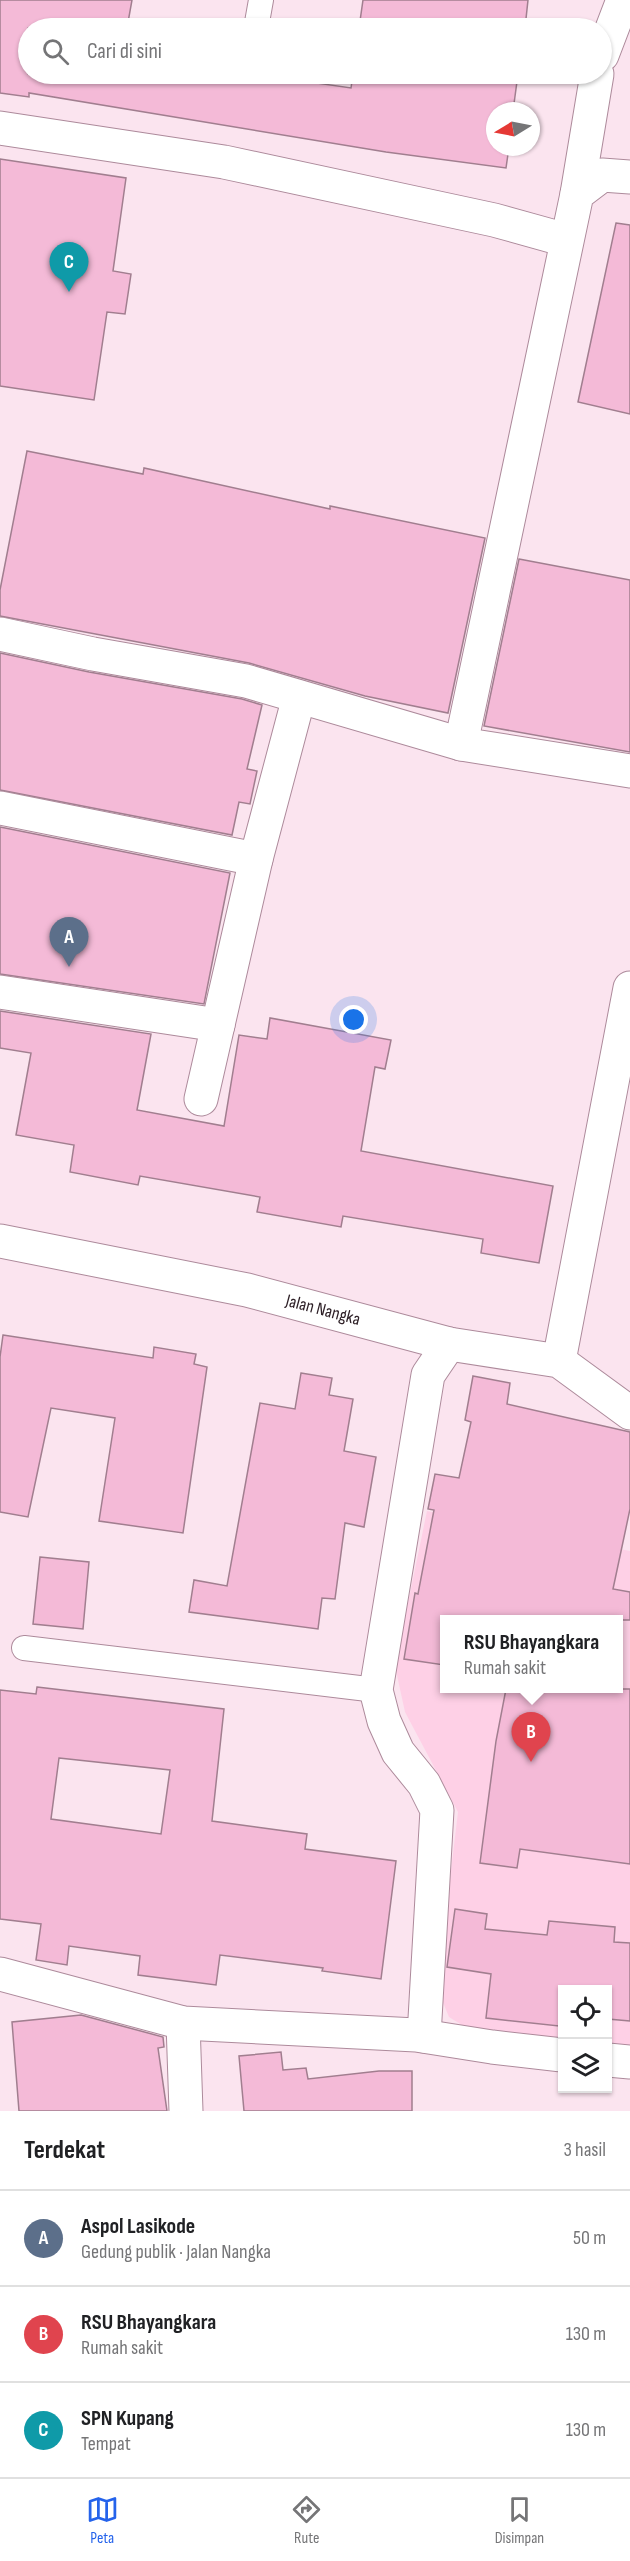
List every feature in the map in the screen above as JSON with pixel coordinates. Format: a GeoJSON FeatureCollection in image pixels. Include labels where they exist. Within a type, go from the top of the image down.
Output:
{"type":"FeatureCollection","features":[{"type":"Feature","properties":{"kind":"street"},"geometry":{"type":"LineString","coordinates":[[612,28],[623,0]]}},
{"type":"Feature","properties":{"kind":"street"},"geometry":{"type":"LineString","coordinates":[[461,744],[577,194],[595,84]]}},
{"type":"Feature","properties":{"kind":"street"},"geometry":{"type":"LineString","coordinates":[[0,128],[224,162],[494,220],[566,240]]}},
{"type":"Feature","properties":{"kind":"street"},"geometry":{"type":"LineString","coordinates":[[577,194],[602,175],[630,177]]}},
{"type":"Feature","properties":{"kind":"street"},"geometry":{"type":"LineString","coordinates":[[0,634],[93,654],[246,681],[461,744],[630,771]]}},
{"type":"Feature","properties":{"kind":"street"},"geometry":{"type":"LineString","coordinates":[[201,1099],[256,860],[299,697]]}},
{"type":"Feature","properties":{"kind":"street"},"geometry":{"type":"LineString","coordinates":[[0,808],[256,860]]}},
{"type":"Feature","properties":{"kind":"street"},"geometry":{"type":"LineString","coordinates":[[559,1361],[617,1131],[630,988]]}},
{"type":"Feature","properties":{"kind":"street"},"geometry":{"type":"LineString","coordinates":[[0,992],[218,1025]]}},
{"type":"Feature","properties":{"kind":"street","name":"Jalan Nangka"},"geometry":{"type":"LineString","coordinates":[[0,1241],[247,1290],[449,1344],[559,1361],[630,1413]]}},
{"type":"Feature","properties":{"kind":"street"},"geometry":{"type":"LineString","coordinates":[[424,2036],[437,1810],[424,1784],[398,1752],[384,1721],[376,1690],[428,1375],[449,1344]]}},
{"type":"Feature","properties":{"kind":"street"},"geometry":{"type":"LineString","coordinates":[[0,1974],[183,2023],[424,2036],[558,2054]]}},
{"type":"Feature","properties":{"kind":"street"},"geometry":{"type":"LineString","coordinates":[[183,2023],[186,2111]]}},
{"type":"Feature","properties":{"kind":"street"},"geometry":{"type":"LineString","coordinates":[[612,2060],[630,2062]]}},
{"type":"Feature","properties":{"kind":"lane"},"geometry":{"type":"LineString","coordinates":[[258,18],[261,0]]}},
{"type":"Feature","properties":{"kind":"lane"},"geometry":{"type":"LineString","coordinates":[[24,1648],[376,1690]]}},
{"type":"Feature","properties":{"kind":"shaded area"},"geometry":{"type":"Polygon","coordinates":[[[427,1511],[630,1551],[630,2048],[612,2046],[612,1985],[558,1985],[558,2041],[475,2033],[449,2017],[437,1988],[458,1812],[405,1712],[395,1666],[427,1511]]]}},
{"type":"Feature","properties":{"kind":"building"},"geometry":{"type":"Polygon","coordinates":[[[0,0],[132,0],[129,18],[18,18],[18,84],[323,84],[351,88],[352,84],[517,84],[514,102],[486,102],[486,156],[508,156],[506,168],[386,152],[29,93],[29,97],[0,93],[0,0]]]}},
{"type":"Feature","properties":{"kind":"building"},"geometry":{"type":"Polygon","coordinates":[[[363,0],[528,0],[526,18],[360,18],[363,0]]]}},
{"type":"Feature","properties":{"kind":"building"},"geometry":{"type":"Polygon","coordinates":[[[0,159],[126,178],[113,271],[131,274],[125,314],[107,312],[94,400],[0,386],[0,159]]]}},
{"type":"Feature","properties":{"kind":"building"},"geometry":{"type":"Polygon","coordinates":[[[616,223],[630,225],[630,414],[578,402],[616,223]]]}},
{"type":"Feature","properties":{"kind":"building"},"geometry":{"type":"Polygon","coordinates":[[[27,451],[143,474],[144,468],[330,509],[330,506],[485,538],[448,713],[365,696],[249,663],[0,616],[0,590],[27,451]]]}},
{"type":"Feature","properties":{"kind":"building"},"geometry":{"type":"Polygon","coordinates":[[[519,559],[630,580],[630,752],[484,726],[519,559]]]}},
{"type":"Feature","properties":{"kind":"building"},"geometry":{"type":"Polygon","coordinates":[[[0,653],[89,672],[242,699],[262,705],[247,769],[257,771],[250,804],[239,802],[232,835],[0,790],[0,653]]]}},
{"type":"Feature","properties":{"kind":"building"},"geometry":{"type":"Polygon","coordinates":[[[0,827],[230,873],[204,1004],[0,974],[0,827]]]}},
{"type":"Feature","properties":{"kind":"building"},"geometry":{"type":"Polygon","coordinates":[[[0,1011],[151,1034],[137,1110],[224,1126],[239,1035],[267,1039],[270,1018],[391,1040],[385,1069],[375,1067],[361,1151],[553,1186],[539,1263],[481,1253],[483,1239],[343,1216],[341,1227],[257,1212],[260,1197],[140,1176],[138,1185],[70,1172],[74,1145],[16,1135],[31,1053],[0,1048],[0,1011]]]}},
{"type":"Feature","properties":{"kind":"building"},"geometry":{"type":"Polygon","coordinates":[[[3,1335],[153,1358],[154,1347],[196,1354],[194,1364],[207,1367],[183,1533],[99,1521],[115,1418],[51,1408],[28,1517],[0,1512],[0,1357],[3,1335]]]}},
{"type":"Feature","properties":{"kind":"building"},"geometry":{"type":"Polygon","coordinates":[[[301,1373],[332,1378],[329,1395],[353,1399],[344,1451],[376,1457],[364,1527],[345,1523],[335,1599],[322,1598],[318,1629],[189,1612],[194,1580],[227,1586],[260,1403],[295,1409],[301,1373]]]}},
{"type":"Feature","properties":{"kind":"building"},"geometry":{"type":"Polygon","coordinates":[[[473,1376],[510,1383],[507,1404],[630,1432],[630,1509],[613,1589],[630,1592],[630,1620],[623,1620],[623,1615],[440,1615],[440,1664],[404,1659],[415,1593],[418,1594],[434,1510],[428,1509],[435,1474],[459,1478],[471,1422],[465,1420],[473,1376]]]}},
{"type":"Feature","properties":{"kind":"building"},"geometry":{"type":"Polygon","coordinates":[[[40,1557],[89,1562],[83,1629],[33,1624],[40,1557]]]}},
{"type":"Feature","properties":{"kind":"building"},"geometry":{"type":"Polygon","coordinates":[[[37,1687],[224,1709],[212,1821],[307,1834],[305,1849],[396,1861],[381,1979],[322,1971],[323,1968],[220,1955],[216,1985],[138,1975],[140,1956],[69,1946],[67,1965],[36,1960],[41,1924],[0,1919],[0,1690],[36,1694],[37,1687]],[[59,1758],[51,1819],[161,1834],[170,1770],[59,1758]]]}},
{"type":"Feature","properties":{"kind":"building"},"geometry":{"type":"Polygon","coordinates":[[[623,1689],[630,1689],[630,1864],[520,1849],[517,1868],[480,1863],[496,1741],[505,1693],[623,1693],[623,1689]]]}},
{"type":"Feature","properties":{"kind":"building"},"geometry":{"type":"Polygon","coordinates":[[[455,1909],[487,1914],[485,1929],[547,1935],[549,1921],[615,1927],[614,1942],[630,1943],[630,2021],[612,2019],[612,1985],[558,1985],[558,2026],[486,2018],[491,1974],[447,1967],[455,1909]]]}},
{"type":"Feature","properties":{"kind":"building"},"geometry":{"type":"Polygon","coordinates":[[[81,2015],[163,2037],[164,2047],[158,2048],[167,2111],[19,2111],[12,2022],[81,2015]]]}},
{"type":"Feature","properties":{"kind":"building"},"geometry":{"type":"Polygon","coordinates":[[[281,2052],[283,2070],[306,2068],[308,2079],[379,2071],[412,2071],[412,2111],[244,2111],[239,2056],[281,2052]]]}},
{"type":"Feature","properties":{"kind":"place","name":"SPN Kupang"},"geometry":{"type":"Point","coordinates":[69,292]}},
{"type":"Feature","properties":{"kind":"place","name":"Aspol Lasikode"},"geometry":{"type":"Point","coordinates":[69,967]}},
{"type":"Feature","properties":{"kind":"place","name":"RSU Bhayangkara"},"geometry":{"type":"Point","coordinates":[531,1762]}}]}
